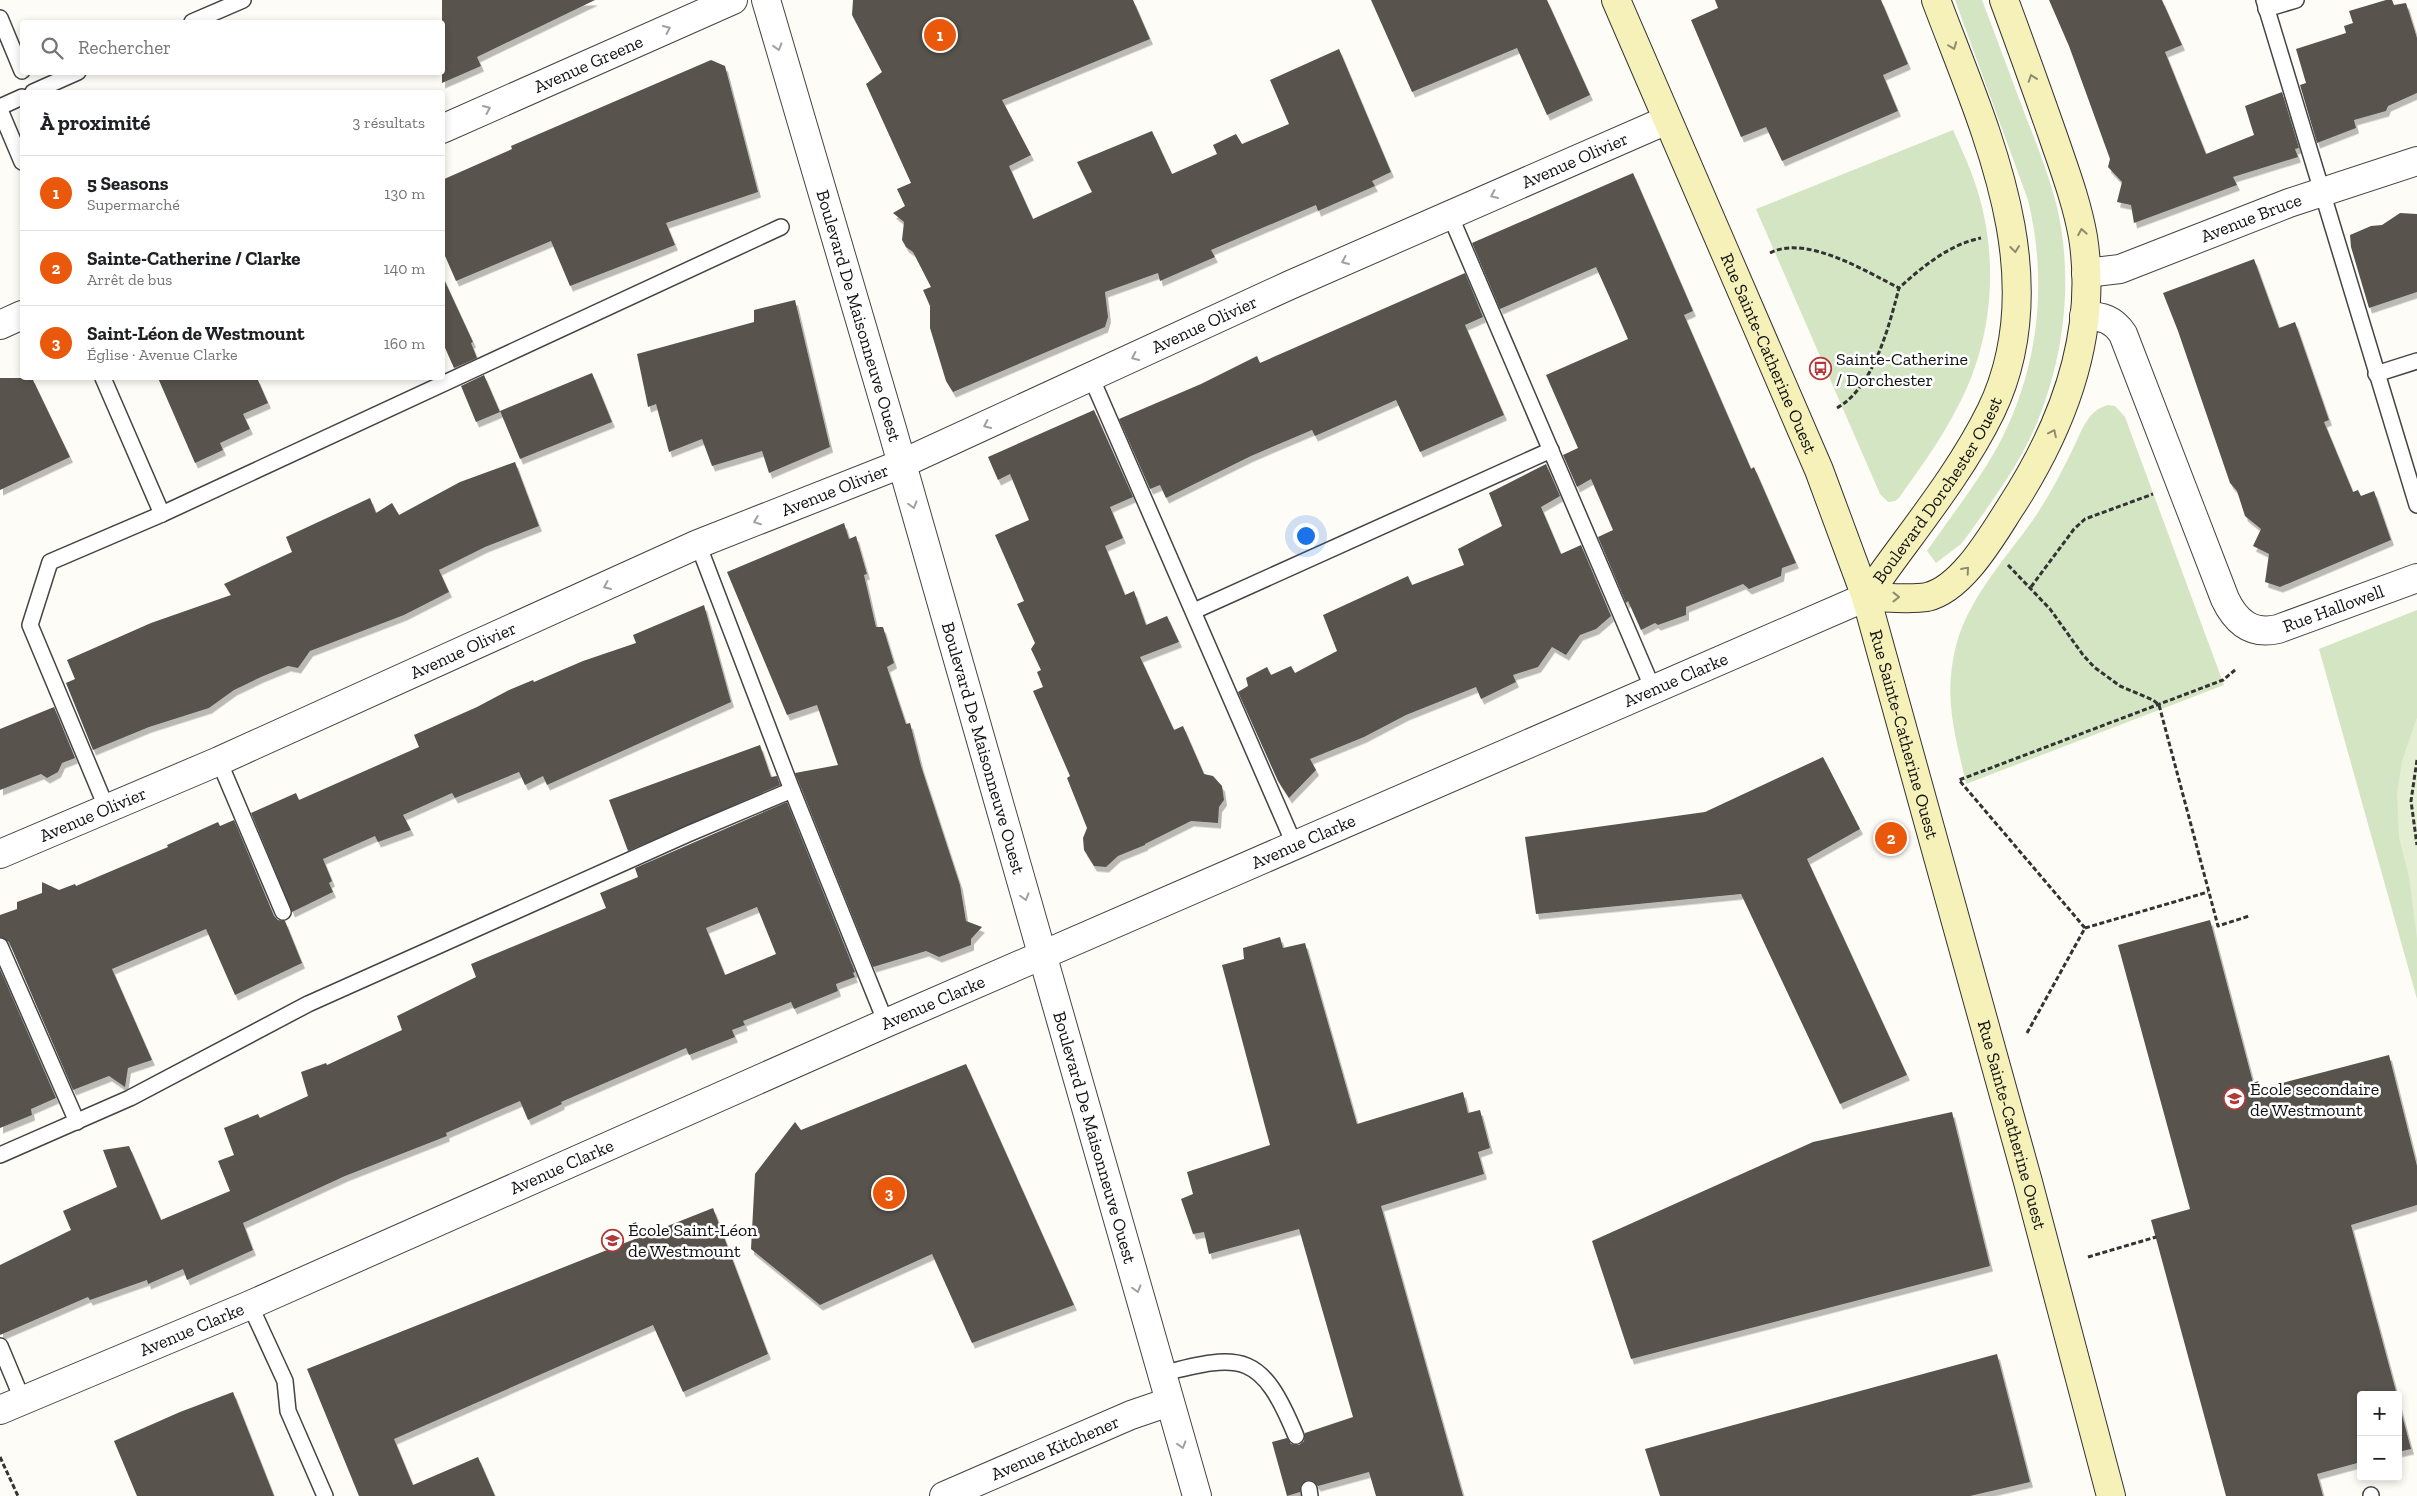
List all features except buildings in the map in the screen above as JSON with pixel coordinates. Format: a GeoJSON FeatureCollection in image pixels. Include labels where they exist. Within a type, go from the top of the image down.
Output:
{"type":"FeatureCollection","features":[{"type":"Feature","properties":{"kind":"main road","name":"Rue Sainte-Catherine Ouest"},"geometry":{"type":"LineString","coordinates":[[1616,0],[1818,470],[1866,597],[2028,1182],[2111,1496]]}},
{"type":"Feature","properties":{"kind":"main road","name":"Boulevard Dorchester Ouest"},"geometry":{"type":"LineString","coordinates":[[1866,597],[1947,484],[1981,429],[1997,396],[2014,341],[2017,276],[2009,216],[1994,161],[1936,0]]}},
{"type":"Feature","properties":{"kind":"main road","name":"Boulevard Dorchester Ouest"},"geometry":{"type":"LineString","coordinates":[[1866,597],[1926,597],[1954,582],[1970,565],[2024,486],[2057,424],[2076,367],[2084,316],[2086,273],[2083,236],[2073,195],[2004,0]]}},
{"type":"Feature","properties":{"kind":"street","name":"Avenue Greene"},"geometry":{"type":"LineString","coordinates":[[445,128],[733,0]]}},
{"type":"Feature","properties":{"kind":"street","name":"Boulevard De Maisonneuve Ouest"},"geometry":{"type":"LineString","coordinates":[[766,0],[1197,1496]]}},
{"type":"Feature","properties":{"kind":"street","name":"Avenue Olivier"},"geometry":{"type":"LineString","coordinates":[[0,854],[219,761],[698,544],[901,464],[1290,285],[1667,120]]}},
{"type":"Feature","properties":{"kind":"street","name":"Avenue Bruce"},"geometry":{"type":"LineString","coordinates":[[2086,273],[2120,269],[2321,192],[2417,161]]}},
{"type":"Feature","properties":{"kind":"street"},"geometry":{"type":"LineString","coordinates":[[0,325],[20,316]]}},
{"type":"Feature","properties":{"kind":"street","name":"Rue Hallowell"},"geometry":{"type":"LineString","coordinates":[[2084,316],[2109,320],[2115,323],[2123,334],[2225,600],[2237,618],[2250,628],[2263,631],[2278,629],[2417,578]]}},
{"type":"Feature","properties":{"kind":"street","name":"Avenue Clarke"},"geometry":{"type":"LineString","coordinates":[[11,1406],[250,1305],[886,1023],[1866,597]]}},
{"type":"Feature","properties":{"kind":"street","name":"Avenue Kitchener"},"geometry":{"type":"LineString","coordinates":[[944,1496],[1132,1415],[1169,1402]]}},
{"type":"Feature","properties":{"kind":"lane"},"geometry":{"type":"LineString","coordinates":[[197,20],[242,0]]}},
{"type":"Feature","properties":{"kind":"lane"},"geometry":{"type":"LineString","coordinates":[[2296,0],[2265,4],[2417,505]]}},
{"type":"Feature","properties":{"kind":"lane"},"geometry":{"type":"LineString","coordinates":[[0,18],[20,65]]}},
{"type":"Feature","properties":{"kind":"lane"},"geometry":{"type":"LineString","coordinates":[[24,75],[31,90]]}},
{"type":"Feature","properties":{"kind":"lane"},"geometry":{"type":"LineString","coordinates":[[37,90],[71,75]]}},
{"type":"Feature","properties":{"kind":"lane"},"geometry":{"type":"LineString","coordinates":[[20,98],[0,108],[20,157]]}},
{"type":"Feature","properties":{"kind":"lane"},"geometry":{"type":"LineString","coordinates":[[1450,215],[1653,689]]}},
{"type":"Feature","properties":{"kind":"lane"},"geometry":{"type":"LineString","coordinates":[[107,809],[30,625],[50,562],[162,514],[781,227]]}},
{"type":"Feature","properties":{"kind":"lane"},"geometry":{"type":"LineString","coordinates":[[2376,374],[2417,362]]}},
{"type":"Feature","properties":{"kind":"lane"},"geometry":{"type":"LineString","coordinates":[[1092,377],[1295,846]]}},
{"type":"Feature","properties":{"kind":"lane"},"geometry":{"type":"LineString","coordinates":[[104,380],[162,514]]}},
{"type":"Feature","properties":{"kind":"lane"},"geometry":{"type":"LineString","coordinates":[[1194,611],[1551,450]]}},
{"type":"Feature","properties":{"kind":"lane"},"geometry":{"type":"LineString","coordinates":[[698,544],[792,790],[886,1023]]}},
{"type":"Feature","properties":{"kind":"lane"},"geometry":{"type":"LineString","coordinates":[[219,761],[282,912]]}},
{"type":"Feature","properties":{"kind":"lane"},"geometry":{"type":"LineString","coordinates":[[0,1155],[130,1098],[308,1004],[670,842],[792,790]]}},
{"type":"Feature","properties":{"kind":"lane"},"geometry":{"type":"LineString","coordinates":[[0,946],[77,1122]]}},
{"type":"Feature","properties":{"kind":"lane"},"geometry":{"type":"LineString","coordinates":[[250,1305],[285,1381],[288,1411],[325,1496]]}},
{"type":"Feature","properties":{"kind":"lane"},"geometry":{"type":"LineString","coordinates":[[0,1346],[11,1406]]}},
{"type":"Feature","properties":{"kind":"lane"},"geometry":{"type":"LineString","coordinates":[[1161,1374],[1212,1362],[1236,1362],[1254,1369],[1268,1383],[1282,1403],[1296,1436]]}},
{"type":"Feature","properties":{"kind":"path"},"geometry":{"type":"LineString","coordinates":[[1837,408],[1849,400],[1860,386],[1878,354],[1899,288],[1914,275],[1956,246],[1987,237]]}},
{"type":"Feature","properties":{"kind":"path"},"geometry":{"type":"LineString","coordinates":[[1770,253],[1798,249],[1820,252],[1853,264],[1899,288]]}},
{"type":"Feature","properties":{"kind":"path"},"geometry":{"type":"LineString","coordinates":[[2031,587],[2074,530],[2085,519],[2158,493]]}},
{"type":"Feature","properties":{"kind":"path"},"geometry":{"type":"LineString","coordinates":[[2003,561],[2031,587],[2094,667],[2120,686],[2153,700],[2159,705],[2218,926],[2249,916]]}},
{"type":"Feature","properties":{"kind":"path"},"geometry":{"type":"LineString","coordinates":[[2084,928],[1959,780],[2223,680],[2235,670]]}},
{"type":"Feature","properties":{"kind":"path"},"geometry":{"type":"LineString","coordinates":[[2417,760],[2411,801],[2417,845]]}},
{"type":"Feature","properties":{"kind":"path"},"geometry":{"type":"LineString","coordinates":[[2027,1033],[2084,928],[2208,892]]}},
{"type":"Feature","properties":{"kind":"path"},"geometry":{"type":"LineString","coordinates":[[2088,1257],[2156,1237]]}},
{"type":"Feature","properties":{"kind":"path"},"geometry":{"type":"LineString","coordinates":[[0,1458],[18,1496]]}},
{"type":"Feature","properties":{"kind":"green space"},"geometry":{"type":"Polygon","coordinates":[[[1955,0],[1982,0],[2053,192],[2065,259],[2065,287],[2064,316],[2054,371],[2046,399],[2029,440],[2005,482],[1968,535],[1961,544],[1936,563],[1927,551],[1983,471],[2013,415],[2031,355],[2038,293],[2038,262],[2028,200],[1955,0]]]}},
{"type":"Feature","properties":{"kind":"green space"},"geometry":{"type":"Polygon","coordinates":[[[1953,130],[1975,183],[1988,239],[1990,268],[1986,326],[1969,382],[1951,420],[1899,498],[1888,502],[1880,494],[1756,209],[1953,130]]]}},
{"type":"Feature","properties":{"kind":"green space"},"geometry":{"type":"Polygon","coordinates":[[[2108,405],[2115,406],[2125,417],[2224,685],[1966,784],[1952,715],[1951,699],[1952,665],[1962,628],[1969,611],[1990,578],[2045,501],[2086,423],[2095,412],[2108,405]]]}},
{"type":"Feature","properties":{"kind":"green space"},"geometry":{"type":"Polygon","coordinates":[[[2417,610],[2417,999],[2319,649],[2417,610]]]}},
{"type":"Feature","properties":{"kind":"green space"},"geometry":{"type":"Polygon","coordinates":[[[2417,717],[2417,939],[2409,877],[2399,838],[2397,793],[2402,761],[2417,717]]]}},
{"type":"Feature","properties":{"kind":"place","name":"5 Seasons"},"geometry":{"type":"Point","coordinates":[940,35]}},
{"type":"Feature","properties":{"kind":"place","name":"Sainte-Catherine / Dorchester"},"geometry":{"type":"Point","coordinates":[1820,369]}},
{"type":"Feature","properties":{"kind":"place","name":"Sainte-Catherine / Clarke"},"geometry":{"type":"Point","coordinates":[1891,838]}},
{"type":"Feature","properties":{"kind":"place","name":"École secondaire de Westmount"},"geometry":{"type":"Point","coordinates":[2234,1099]}},
{"type":"Feature","properties":{"kind":"place","name":"Saint-Léon de Westmount"},"geometry":{"type":"Point","coordinates":[889,1193]}},
{"type":"Feature","properties":{"kind":"place","name":"École Saint-Léon de Westmount"},"geometry":{"type":"Point","coordinates":[612,1240]}}]}
